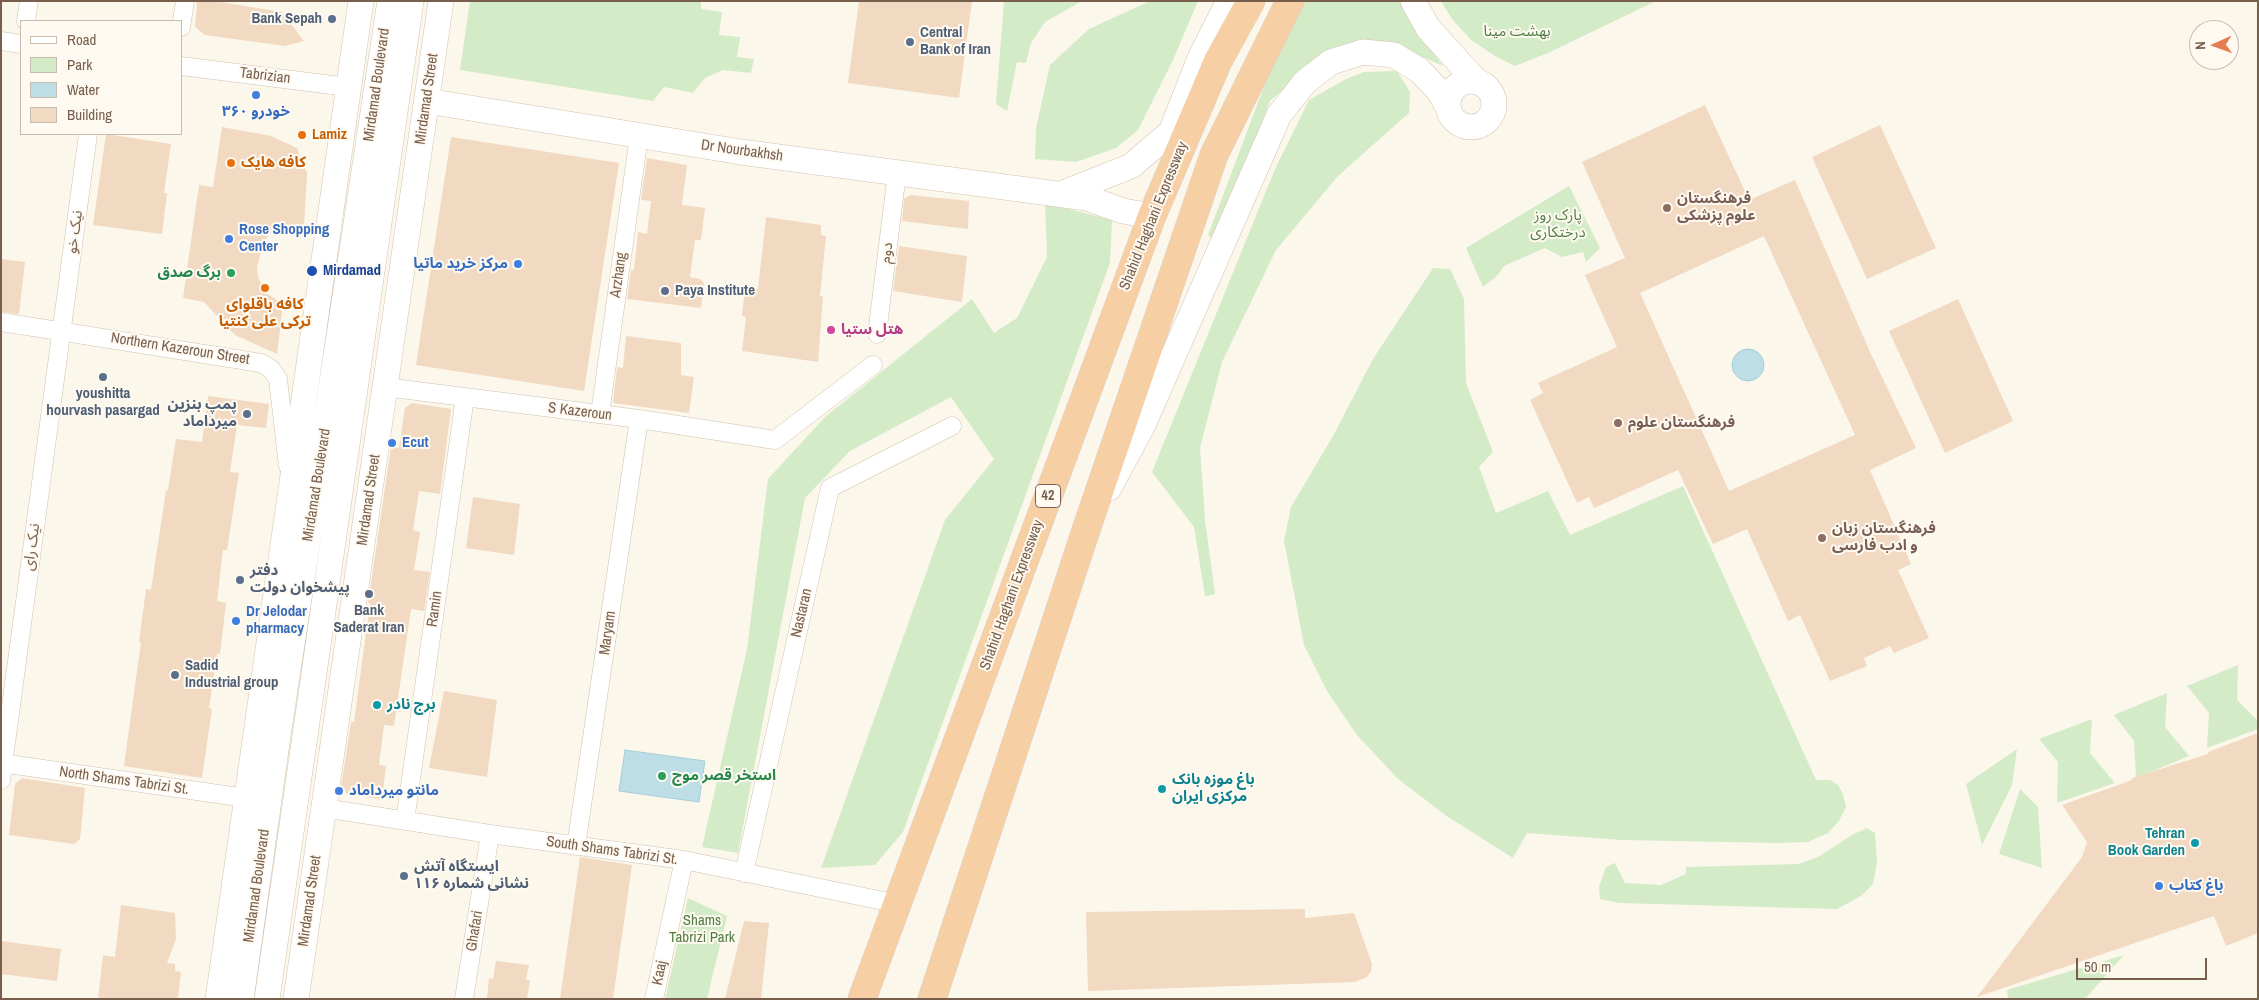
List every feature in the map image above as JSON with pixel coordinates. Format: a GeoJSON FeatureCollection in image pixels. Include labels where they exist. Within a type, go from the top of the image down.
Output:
{"type":"FeatureCollection","features":[{"type":"Feature","properties":{"kind":"highway","name":"Shahid Haghani Expressway"},"geometry":{"type":"LineString","coordinates":[[862,999],[1152,216],[1218,60],[1251,1]]}},
{"type":"Feature","properties":{"kind":"highway"},"geometry":{"type":"LineString","coordinates":[[932,999],[1086,530],[1214,155],[1290,1]]}},
{"type":"Feature","properties":{"kind":"main road"},"geometry":{"type":"LineString","coordinates":[[218,999],[361,1]]}},
{"type":"Feature","properties":{"kind":"main road","name":"Mirdamad Boulevard"},"geometry":{"type":"LineString","coordinates":[[241,999],[278,736],[390,1]]}},
{"type":"Feature","properties":{"kind":"main road","name":"Mirdamad Boulevard"},"geometry":{"type":"LineString","coordinates":[[267,999],[411,1]]}},
{"type":"Feature","properties":{"kind":"main road","name":"Mirdamad Street"},"geometry":{"type":"LineString","coordinates":[[296,999],[441,1]]}},
{"type":"Feature","properties":{"kind":"main road"},"geometry":{"type":"LineString","coordinates":[[1058,194],[1084,186],[1131,166],[1171,132],[1200,58],[1229,1]]}},
{"type":"Feature","properties":{"kind":"main road"},"geometry":{"type":"LineString","coordinates":[[1413,1],[1428,28],[1477,82],[1489,90],[1492,97],[1492,111],[1484,122],[1470,127],[1463,125],[1451,116],[1448,101],[1455,87],[1469,81],[1477,82]]}},
{"type":"Feature","properties":{"kind":"main road"},"geometry":{"type":"LineString","coordinates":[[1086,530],[1143,425],[1279,115],[1292,97],[1305,82],[1331,62],[1363,52],[1379,52],[1394,55],[1420,71],[1439,91],[1449,109]]}},
{"type":"Feature","properties":{"kind":"main road","name":"Dr Nourbakhsh"},"geometry":{"type":"LineString","coordinates":[[426,101],[741,152],[1087,198],[1123,211],[1152,216]]}},
{"type":"Feature","properties":{"kind":"main road"},"geometry":{"type":"LineString","coordinates":[[267,654],[278,736]]}},
{"type":"Feature","properties":{"kind":"street"},"geometry":{"type":"LineString","coordinates":[[26,20],[29,1]]}},
{"type":"Feature","properties":{"kind":"street"},"geometry":{"type":"LineString","coordinates":[[182,20],[185,1]]}},
{"type":"Feature","properties":{"kind":"street"},"geometry":{"type":"LineString","coordinates":[[1,41],[20,44]]}},
{"type":"Feature","properties":{"kind":"street","name":"Tabrizian"},"geometry":{"type":"LineString","coordinates":[[182,66],[348,87]]}},
{"type":"Feature","properties":{"kind":"street","name":"نیک خو"},"geometry":{"type":"LineString","coordinates":[[62,330],[88,135]]}},
{"type":"Feature","properties":{"kind":"street","name":"Arzhang"},"geometry":{"type":"LineString","coordinates":[[600,414],[639,136]]}},
{"type":"Feature","properties":{"kind":"street","name":"دوم"},"geometry":{"type":"LineString","coordinates":[[877,334],[896,173]]}},
{"type":"Feature","properties":{"kind":"street","name":"Northern Kazeroun Street"},"geometry":{"type":"LineString","coordinates":[[1,322],[62,330],[261,363],[271,369],[278,379],[287,458],[292,482]]}},
{"type":"Feature","properties":{"kind":"street","name":"نیک رای"},"geometry":{"type":"LineString","coordinates":[[2,769],[62,330]]}},
{"type":"Feature","properties":{"kind":"street","name":"S Kazeroun"},"geometry":{"type":"LineString","coordinates":[[385,387],[600,414],[775,440],[874,365]]}},
{"type":"Feature","properties":{"kind":"street","name":"Ramin"},"geometry":{"type":"LineString","coordinates":[[405,821],[465,397]]}},
{"type":"Feature","properties":{"kind":"street","name":"Maryam"},"geometry":{"type":"LineString","coordinates":[[576,846],[639,420]]}},
{"type":"Feature","properties":{"kind":"street","name":"Nastaran"},"geometry":{"type":"LineString","coordinates":[[744,872],[830,488],[952,426]]}},
{"type":"Feature","properties":{"kind":"street","name":"North Shams Tabrizi St."},"geometry":{"type":"LineString","coordinates":[[2,769],[246,798]]}},
{"type":"Feature","properties":{"kind":"street","name":"South Shams Tabrizi St."},"geometry":{"type":"LineString","coordinates":[[324,808],[490,834],[684,860],[898,904]]}},
{"type":"Feature","properties":{"kind":"street","name":"Ghafari"},"geometry":{"type":"LineString","coordinates":[[464,999],[490,834]]}},
{"type":"Feature","properties":{"kind":"street","name":"Kaaj"},"geometry":{"type":"LineString","coordinates":[[654,999],[684,860]]}},
{"type":"Feature","properties":{"kind":"green space"},"geometry":{"type":"Polygon","coordinates":[[[470,1],[701,1],[701,9],[722,12],[719,35],[740,37],[737,57],[754,59],[751,73],[723,70],[705,78],[693,93],[664,87],[653,101],[460,70],[470,1]]]}},
{"type":"Feature","properties":{"kind":"green space"},"geometry":{"type":"Polygon","coordinates":[[[1004,1],[1082,1],[1045,22],[1031,43],[1026,63],[1017,62],[1007,111],[996,104],[1004,1]]]}},
{"type":"Feature","properties":{"kind":"green space"},"geometry":{"type":"Polygon","coordinates":[[[1150,1],[1198,1],[1173,60],[1138,130],[1116,148],[1076,162],[1035,159],[1036,128],[1050,65],[1089,29],[1150,1]]]}},
{"type":"Feature","properties":{"kind":"green space"},"geometry":{"type":"Polygon","coordinates":[[[1302,1],[1401,1],[1410,21],[1443,66],[1387,41],[1330,49],[1270,101],[1216,243],[1208,235],[1274,60],[1302,1]]]}},
{"type":"Feature","properties":{"kind":"green space","name":"بهشت مينا"},"geometry":{"type":"Polygon","coordinates":[[[1441,1],[1656,1],[1548,53],[1515,66],[1495,56],[1471,40],[1452,19],[1441,1]]]}},
{"type":"Feature","properties":{"kind":"green space"},"geometry":{"type":"Polygon","coordinates":[[[1397,71],[1410,92],[1409,113],[1338,176],[1276,250],[1222,362],[1200,448],[1205,520],[1215,594],[1205,596],[1194,527],[1152,472],[1275,169],[1309,100],[1346,79],[1364,72],[1397,71]]]}},
{"type":"Feature","properties":{"kind":"green space","name":"پارک روز درختکاری"},"geometry":{"type":"Polygon","coordinates":[[[1569,186],[1600,248],[1586,262],[1583,252],[1562,257],[1545,248],[1504,266],[1498,275],[1483,287],[1466,248],[1569,186]]]}},
{"type":"Feature","properties":{"kind":"green space"},"geometry":{"type":"Polygon","coordinates":[[[1045,203],[1112,220],[1110,263],[903,832],[875,865],[821,868],[945,520],[994,459],[951,397],[850,451],[805,498],[738,853],[702,847],[747,649],[768,479],[825,417],[972,299],[994,333],[1017,318],[1047,257],[1045,203]]]}},
{"type":"Feature","properties":{"kind":"green space"},"geometry":{"type":"Polygon","coordinates":[[[1433,268],[1450,269],[1464,299],[1466,383],[1493,452],[1479,467],[1496,513],[1548,491],[1570,535],[1683,486],[1816,780],[1830,780],[1838,785],[1843,794],[1846,807],[1839,821],[1828,833],[1808,842],[1778,843],[1621,840],[1527,833],[1513,858],[1448,817],[1398,779],[1357,735],[1327,691],[1304,645],[1284,541],[1291,507],[1333,436],[1373,359],[1433,268]]]}},
{"type":"Feature","properties":{"kind":"green space"},"geometry":{"type":"Polygon","coordinates":[[[2238,665],[2237,700],[2258,721],[2258,729],[2207,748],[2209,713],[2187,686],[2238,665]]]}},
{"type":"Feature","properties":{"kind":"green space"},"geometry":{"type":"Polygon","coordinates":[[[2167,693],[2165,727],[2189,756],[2136,778],[2134,741],[2114,715],[2167,693]]]}},
{"type":"Feature","properties":{"kind":"green space"},"geometry":{"type":"Polygon","coordinates":[[[2092,719],[2090,753],[2115,783],[2057,803],[2058,762],[2039,739],[2092,719]]]}},
{"type":"Feature","properties":{"kind":"green space"},"geometry":{"type":"Polygon","coordinates":[[[2017,749],[2012,785],[1982,845],[1966,784],[2017,749]]]}},
{"type":"Feature","properties":{"kind":"green space"},"geometry":{"type":"Polygon","coordinates":[[[2020,789],[2038,807],[2042,868],[1999,854],[2020,789]]]}},
{"type":"Feature","properties":{"kind":"green space"},"geometry":{"type":"Polygon","coordinates":[[[1867,828],[1875,833],[1877,862],[1873,884],[1861,896],[1837,909],[1619,903],[1600,899],[1599,887],[1606,867],[1615,863],[1625,883],[1661,885],[1686,874],[1686,867],[1799,864],[1818,857],[1852,835],[1867,828]]]}},
{"type":"Feature","properties":{"kind":"green space","name":"Shams Tabrizi Park"},"geometry":{"type":"Polygon","coordinates":[[[688,898],[727,916],[707,999],[665,999],[688,898]]]}},
{"type":"Feature","properties":{"kind":"green space"},"geometry":{"type":"Polygon","coordinates":[[[2124,955],[2085,999],[2008,999],[2007,990],[2124,955]]]}},
{"type":"Feature","properties":{"kind":"water"},"geometry":{"type":"Polygon","coordinates":[[[1748,349],[1760,353],[1764,365],[1760,377],[1748,381],[1736,377],[1732,365],[1736,353],[1748,349]]]}},
{"type":"Feature","properties":{"kind":"water","name":"استخر قصر موج"},"geometry":{"type":"Polygon","coordinates":[[[625,750],[705,761],[699,802],[619,791],[625,750]]]}},
{"type":"Feature","properties":{"kind":"building"},"geometry":{"type":"Polygon","coordinates":[[[197,1],[214,1],[282,12],[304,41],[285,46],[205,35],[195,27],[197,1]]]}},
{"type":"Feature","properties":{"kind":"building","name":"Central Bank of Iran"},"geometry":{"type":"Polygon","coordinates":[[[859,1],[972,1],[959,98],[848,83],[859,1]]]}},
{"type":"Feature","properties":{"kind":"building"},"geometry":{"type":"Polygon","coordinates":[[[1705,105],[1749,200],[1795,180],[1870,352],[1916,448],[1870,470],[1911,564],[1898,570],[1929,638],[1894,653],[1890,646],[1864,658],[1867,666],[1830,681],[1800,615],[1788,621],[1747,529],[1713,544],[1678,470],[1594,508],[1589,497],[1577,503],[1530,400],[1543,393],[1538,383],[1617,347],[1585,275],[1625,258],[1582,162],[1705,105]],[[1764,236],[1640,293],[1729,491],[1855,435],[1764,236]]]}},
{"type":"Feature","properties":{"kind":"building"},"geometry":{"type":"Polygon","coordinates":[[[1880,125],[1936,248],[1867,279],[1812,157],[1880,125]]]}},
{"type":"Feature","properties":{"kind":"building","name":"Rose Shopping Center"},"geometry":{"type":"Polygon","coordinates":[[[222,127],[271,136],[297,148],[307,173],[304,225],[291,226],[269,234],[263,245],[257,267],[258,277],[266,293],[283,304],[277,354],[235,335],[204,302],[183,298],[199,185],[213,187],[222,127]]]}},
{"type":"Feature","properties":{"kind":"building"},"geometry":{"type":"Polygon","coordinates":[[[106,135],[171,144],[164,193],[167,193],[162,234],[93,225],[106,135]]]}},
{"type":"Feature","properties":{"kind":"building","name":"مرکز خرید ماتیا"},"geometry":{"type":"Polygon","coordinates":[[[451,137],[619,163],[584,391],[416,365],[451,137]]]}},
{"type":"Feature","properties":{"kind":"building"},"geometry":{"type":"Polygon","coordinates":[[[647,158],[687,165],[682,205],[705,208],[701,240],[695,240],[690,277],[700,279],[704,283],[701,308],[627,299],[631,270],[634,270],[638,232],[647,234],[651,201],[641,200],[647,158]]]}},
{"type":"Feature","properties":{"kind":"building"},"geometry":{"type":"Polygon","coordinates":[[[910,195],[969,201],[968,229],[902,221],[904,199],[910,195]]]}},
{"type":"Feature","properties":{"kind":"building"},"geometry":{"type":"Polygon","coordinates":[[[766,217],[821,225],[821,235],[826,236],[820,296],[823,296],[818,362],[742,351],[746,317],[742,316],[745,287],[758,289],[766,217]]]}},
{"type":"Feature","properties":{"kind":"building"},"geometry":{"type":"Polygon","coordinates":[[[899,246],[967,256],[962,302],[893,291],[899,246]]]}},
{"type":"Feature","properties":{"kind":"building"},"geometry":{"type":"Polygon","coordinates":[[[1,259],[25,262],[19,314],[1,312],[1,259]]]}},
{"type":"Feature","properties":{"kind":"building"},"geometry":{"type":"Polygon","coordinates":[[[1958,299],[2013,421],[1945,453],[1889,331],[1958,299]]]}},
{"type":"Feature","properties":{"kind":"building"},"geometry":{"type":"Polygon","coordinates":[[[626,336],[681,343],[681,375],[694,377],[689,413],[613,403],[617,367],[623,368],[626,336]]]}},
{"type":"Feature","properties":{"kind":"building"},"geometry":{"type":"Polygon","coordinates":[[[208,396],[269,404],[266,428],[237,425],[230,472],[239,473],[227,550],[223,550],[217,601],[226,603],[220,654],[217,654],[209,708],[212,709],[202,778],[124,766],[141,642],[139,642],[146,589],[151,590],[166,490],[168,490],[176,439],[202,442],[208,396]]]}},
{"type":"Feature","properties":{"kind":"building"},"geometry":{"type":"Polygon","coordinates":[[[412,403],[451,409],[440,494],[419,491],[413,530],[420,532],[414,570],[430,572],[424,611],[411,609],[394,726],[384,725],[379,765],[386,766],[382,799],[348,795],[341,787],[351,722],[354,722],[370,603],[368,603],[391,447],[399,448],[405,408],[412,403]]]}},
{"type":"Feature","properties":{"kind":"building"},"geometry":{"type":"Polygon","coordinates":[[[473,497],[520,504],[514,555],[466,548],[473,497]]]}},
{"type":"Feature","properties":{"kind":"building"},"geometry":{"type":"Polygon","coordinates":[[[444,691],[497,700],[487,777],[429,768],[444,691]]]}},
{"type":"Feature","properties":{"kind":"building","name":"باغ کتاب"},"geometry":{"type":"Polygon","coordinates":[[[2258,733],[2258,933],[2226,946],[2214,916],[1977,997],[2082,857],[2087,842],[2062,805],[2132,780],[2132,778],[2208,754],[2208,752],[2258,733]]]}},
{"type":"Feature","properties":{"kind":"building"},"geometry":{"type":"Polygon","coordinates":[[[22,778],[85,788],[80,839],[74,844],[9,835],[15,784],[22,778]]]}},
{"type":"Feature","properties":{"kind":"building"},"geometry":{"type":"Polygon","coordinates":[[[580,857],[632,865],[613,999],[560,999],[580,857]]]}},
{"type":"Feature","properties":{"kind":"building"},"geometry":{"type":"Polygon","coordinates":[[[121,905],[175,913],[176,939],[167,963],[175,964],[175,971],[181,972],[178,999],[98,999],[103,955],[115,957],[121,905]]]}},
{"type":"Feature","properties":{"kind":"building"},"geometry":{"type":"Polygon","coordinates":[[[1305,909],[1305,918],[1354,913],[1372,964],[1371,971],[1367,977],[1355,982],[1088,991],[1086,912],[1305,909]]]}},
{"type":"Feature","properties":{"kind":"building"},"geometry":{"type":"Polygon","coordinates":[[[744,921],[769,923],[761,999],[725,999],[744,921]]]}},
{"type":"Feature","properties":{"kind":"building"},"geometry":{"type":"Polygon","coordinates":[[[1,941],[61,949],[57,981],[1,974],[1,941]]]}},
{"type":"Feature","properties":{"kind":"building"},"geometry":{"type":"Polygon","coordinates":[[[496,961],[529,965],[526,980],[530,980],[527,999],[487,999],[489,978],[493,979],[496,961]]]}},
{"type":"Feature","properties":{"kind":"place","name":"Bank Sepah"},"geometry":{"type":"Point","coordinates":[332,19]}},
{"type":"Feature","properties":{"kind":"place","name":"Central Bank of Iran"},"geometry":{"type":"Point","coordinates":[910,42]}},
{"type":"Feature","properties":{"kind":"place","name":"خودرو ۳۶۰"},"geometry":{"type":"Point","coordinates":[256,95]}},
{"type":"Feature","properties":{"kind":"place","name":"Lamiz"},"geometry":{"type":"Point","coordinates":[302,135]}},
{"type":"Feature","properties":{"kind":"place","name":"کافه هایک"},"geometry":{"type":"Point","coordinates":[231,163]}},
{"type":"Feature","properties":{"kind":"place","name":"فرهنگستان علوم پزشکی"},"geometry":{"type":"Point","coordinates":[1667,208]}},
{"type":"Feature","properties":{"kind":"place","name":"Rose Shopping Center"},"geometry":{"type":"Point","coordinates":[229,239]}},
{"type":"Feature","properties":{"kind":"place","name":"مرکز خرید ماتیا"},"geometry":{"type":"Point","coordinates":[518,264]}},
{"type":"Feature","properties":{"kind":"place","name":"Mirdamad"},"geometry":{"type":"Point","coordinates":[312,271]}},
{"type":"Feature","properties":{"kind":"place","name":"برگ صدق"},"geometry":{"type":"Point","coordinates":[231,273]}},
{"type":"Feature","properties":{"kind":"place","name":"کافه باقلوای ترکی علی کنتیا"},"geometry":{"type":"Point","coordinates":[265,288]}},
{"type":"Feature","properties":{"kind":"place","name":"Paya Institute"},"geometry":{"type":"Point","coordinates":[665,291]}},
{"type":"Feature","properties":{"kind":"place","name":"هتل ستیا"},"geometry":{"type":"Point","coordinates":[831,330]}},
{"type":"Feature","properties":{"kind":"place","name":"youshitta hourvash pasargad"},"geometry":{"type":"Point","coordinates":[103,377]}},
{"type":"Feature","properties":{"kind":"place","name":"پمپ بنزین میرداماد"},"geometry":{"type":"Point","coordinates":[247,414]}},
{"type":"Feature","properties":{"kind":"place","name":"فرهنگستان علوم"},"geometry":{"type":"Point","coordinates":[1618,423]}},
{"type":"Feature","properties":{"kind":"place","name":"Ecut"},"geometry":{"type":"Point","coordinates":[392,443]}},
{"type":"Feature","properties":{"kind":"place","name":"فرهنگستان زبان و ادب فارسی"},"geometry":{"type":"Point","coordinates":[1822,538]}},
{"type":"Feature","properties":{"kind":"place","name":"دفتر پیشخوان دولت"},"geometry":{"type":"Point","coordinates":[240,580]}},
{"type":"Feature","properties":{"kind":"place","name":"Bank Saderat Iran"},"geometry":{"type":"Point","coordinates":[369,594]}},
{"type":"Feature","properties":{"kind":"place","name":"Dr Jelodar pharmacy"},"geometry":{"type":"Point","coordinates":[236,621]}},
{"type":"Feature","properties":{"kind":"place","name":"Sadid Industrial group"},"geometry":{"type":"Point","coordinates":[175,675]}},
{"type":"Feature","properties":{"kind":"place","name":"برج نادر"},"geometry":{"type":"Point","coordinates":[377,705]}},
{"type":"Feature","properties":{"kind":"place","name":"استخر قصر موج"},"geometry":{"type":"Point","coordinates":[662,776]}},
{"type":"Feature","properties":{"kind":"place","name":"باغ موزه بانک مرکزی ایران"},"geometry":{"type":"Point","coordinates":[1162,789]}},
{"type":"Feature","properties":{"kind":"place","name":"مانتو میرداماد"},"geometry":{"type":"Point","coordinates":[339,791]}},
{"type":"Feature","properties":{"kind":"place","name":"Tehran Book Garden"},"geometry":{"type":"Point","coordinates":[2195,843]}},
{"type":"Feature","properties":{"kind":"place","name":"ایستگاه آتش نشانی شماره ۱۱۶"},"geometry":{"type":"Point","coordinates":[404,876]}},
{"type":"Feature","properties":{"kind":"place","name":"باغ کتاب"},"geometry":{"type":"Point","coordinates":[2159,886]}}]}
